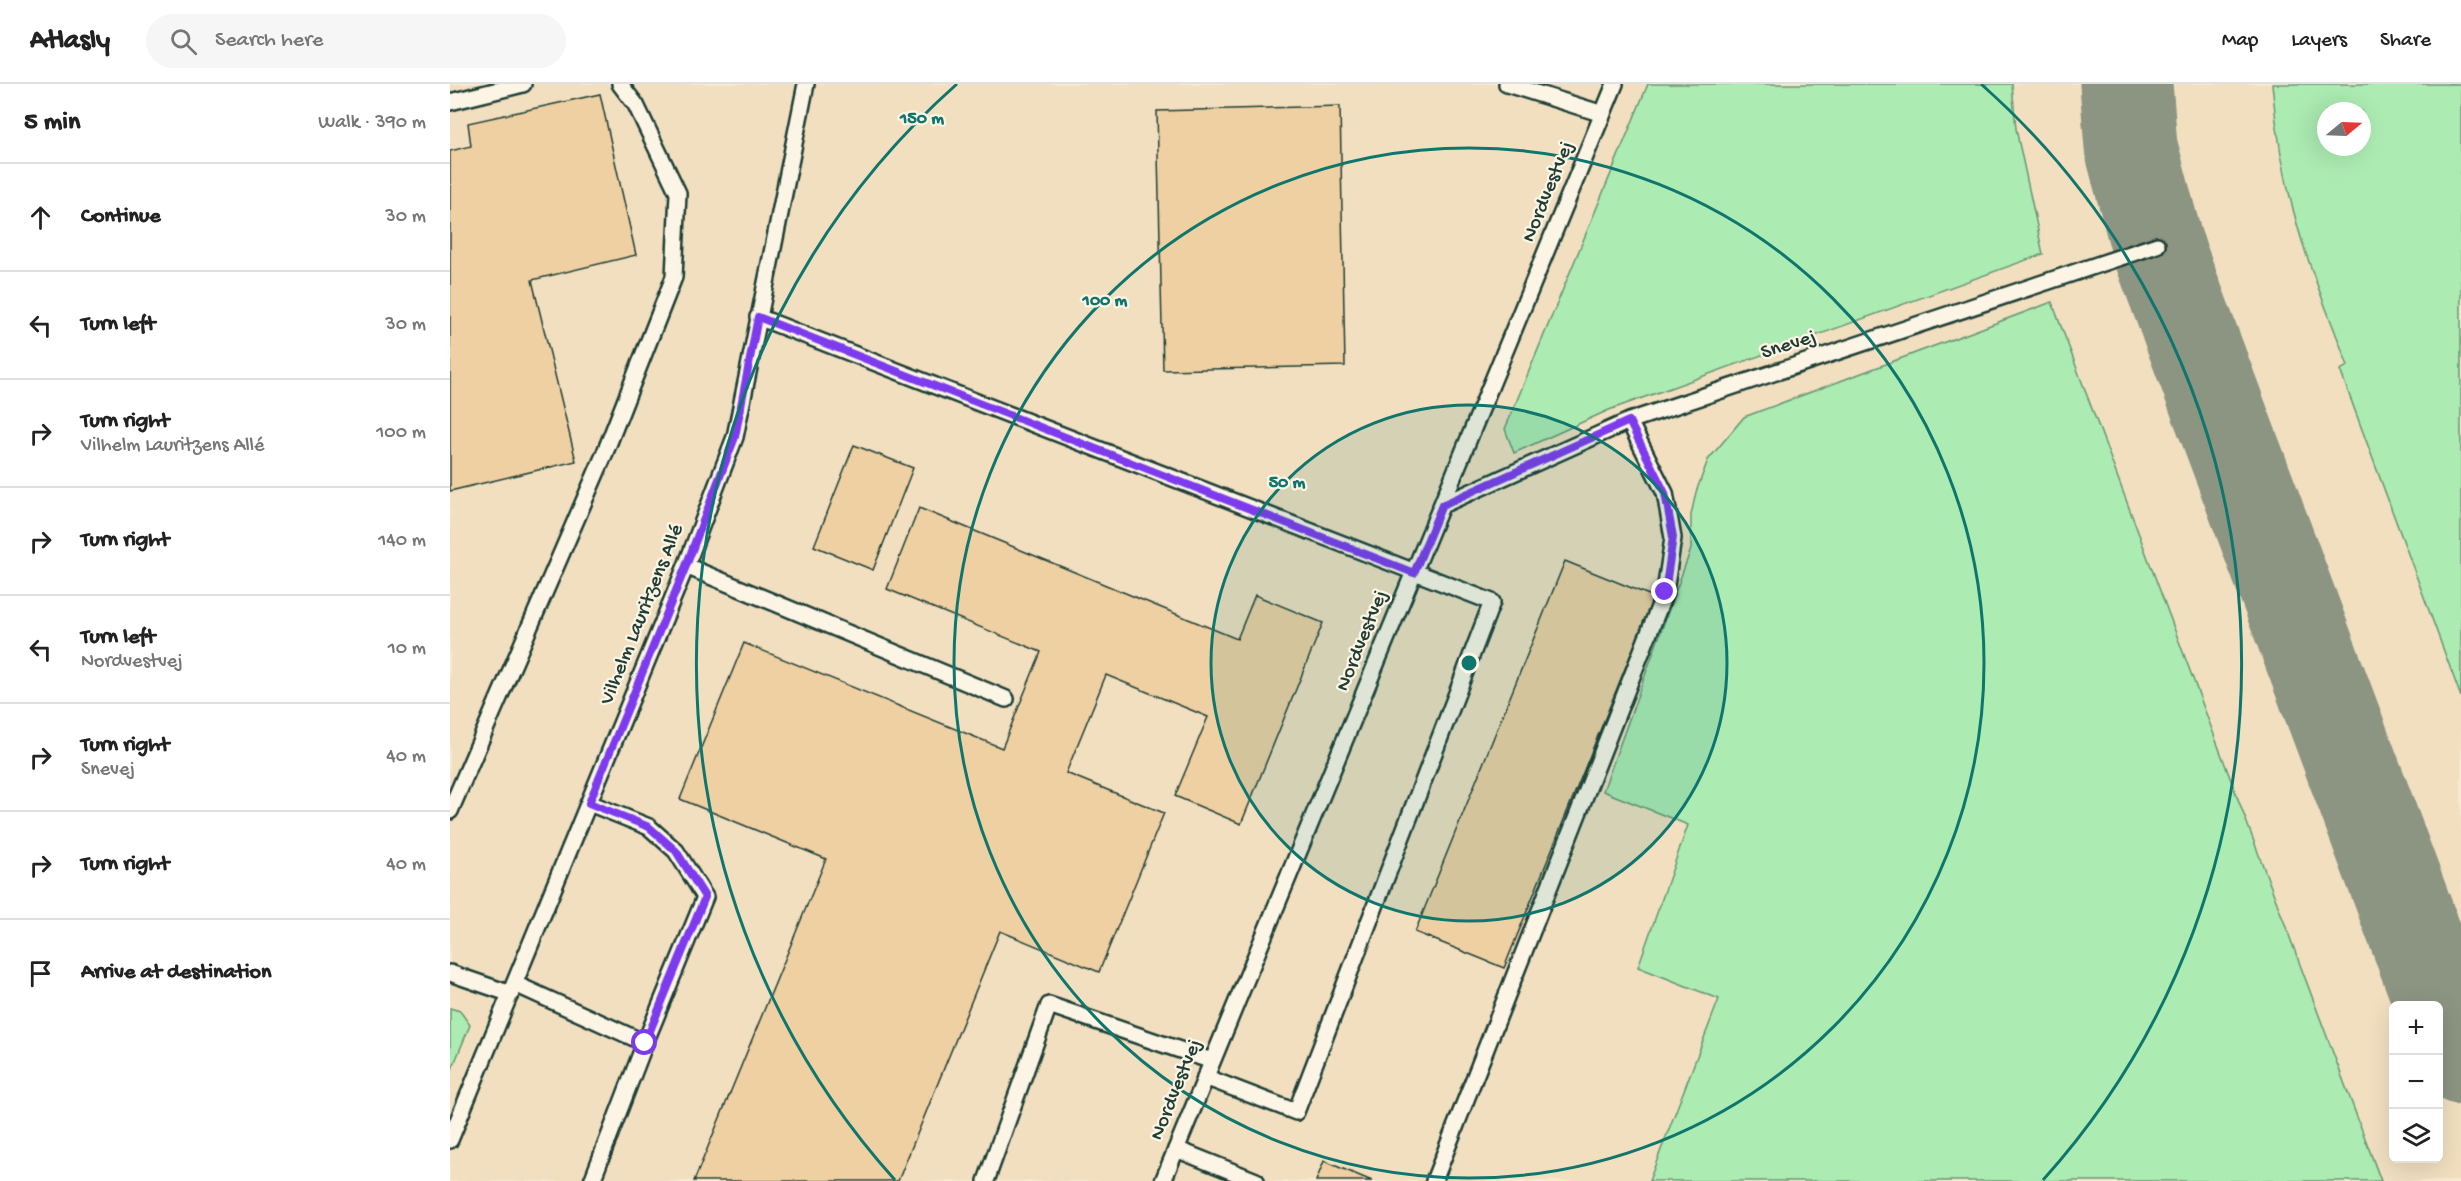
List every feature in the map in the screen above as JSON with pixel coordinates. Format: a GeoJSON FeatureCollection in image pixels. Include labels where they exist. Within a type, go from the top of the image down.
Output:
{"type":"FeatureCollection","features":[{"type":"Feature","properties":{"kind":"lane"},"geometry":{"type":"LineString","coordinates":[[450,102],[523,84]]}},
{"type":"Feature","properties":{"kind":"lane"},"geometry":{"type":"LineString","coordinates":[[450,811],[604,455],[674,277],[678,193],[636,105],[620,84]]}},
{"type":"Feature","properties":{"kind":"lane","name":"Vilhelm Lauritzens Allé"},"geometry":{"type":"LineString","coordinates":[[450,1140],[686,566],[735,437],[806,84]]}},
{"type":"Feature","properties":{"kind":"lane"},"geometry":{"type":"LineString","coordinates":[[1507,84],[1604,114]]}},
{"type":"Feature","properties":{"kind":"lane","name":"Nordvestvej"},"geometry":{"type":"LineString","coordinates":[[1163,1181],[1616,84]]}},
{"type":"Feature","properties":{"kind":"lane","name":"Snevej"},"geometry":{"type":"LineString","coordinates":[[1442,505],[1629,421],[2157,245]]}},
{"type":"Feature","properties":{"kind":"lane"},"geometry":{"type":"LineString","coordinates":[[758,317],[1492,602],[1296,1112],[1205,1077]]}},
{"type":"Feature","properties":{"kind":"lane"},"geometry":{"type":"LineString","coordinates":[[1434,1181],[1665,592],[1673,537],[1665,493],[1629,421]]}},
{"type":"Feature","properties":{"kind":"lane"},"geometry":{"type":"LineString","coordinates":[[686,566],[1006,699]]}},
{"type":"Feature","properties":{"kind":"lane"},"geometry":{"type":"LineString","coordinates":[[589,803],[649,827],[676,851],[705,897],[592,1181]]}},
{"type":"Feature","properties":{"kind":"lane"},"geometry":{"type":"LineString","coordinates":[[450,972],[513,989],[645,1043]]}},
{"type":"Feature","properties":{"kind":"lane"},"geometry":{"type":"LineString","coordinates":[[987,1181],[1049,1005],[1212,1061]]}},
{"type":"Feature","properties":{"kind":"lane"},"geometry":{"type":"LineString","coordinates":[[1176,1149],[1256,1181]]}},
{"type":"Feature","properties":{"kind":"shaded area"},"geometry":{"type":"Polygon","coordinates":[[[450,84],[2461,84],[2461,1181],[450,1181],[450,84]]]}},
{"type":"Feature","properties":{"kind":"green space"},"geometry":{"type":"Polygon","coordinates":[[[1648,84],[2012,84],[2016,129],[2043,254],[1609,410],[1514,453],[1505,429],[1648,84]]]}},
{"type":"Feature","properties":{"kind":"green space"},"geometry":{"type":"Polygon","coordinates":[[[2272,84],[2461,84],[2461,697],[2340,370],[2348,366],[2302,242],[2284,172],[2272,84]]]}},
{"type":"Feature","properties":{"kind":"green space"},"geometry":{"type":"Polygon","coordinates":[[[2052,302],[2381,1181],[1649,1181],[1719,999],[1638,967],[1688,825],[1603,791],[1691,549],[1691,515],[1696,492],[1708,460],[1744,417],[2052,302]]]}},
{"type":"Feature","properties":{"kind":"green space"},"geometry":{"type":"Polygon","coordinates":[[[450,1008],[460,1011],[470,1025],[450,1074],[450,1008]]]}},
{"type":"Feature","properties":{"kind":"building"},"geometry":{"type":"Polygon","coordinates":[[[600,94],[636,255],[532,280],[576,461],[450,491],[450,151],[471,146],[468,123],[600,94]]]}},
{"type":"Feature","properties":{"kind":"building"},"geometry":{"type":"Polygon","coordinates":[[[1340,106],[1345,366],[1163,370],[1157,111],[1340,106]]]}},
{"type":"Feature","properties":{"kind":"building"},"geometry":{"type":"Polygon","coordinates":[[[854,445],[913,468],[873,570],[814,546],[854,445]]]}},
{"type":"Feature","properties":{"kind":"building"},"geometry":{"type":"Polygon","coordinates":[[[919,508],[1237,639],[1255,595],[1323,623],[1241,824],[1175,796],[1208,717],[1106,675],[1066,773],[1164,813],[1099,972],[1000,931],[898,1181],[694,1181],[826,859],[680,799],[744,643],[1002,748],[1041,652],[887,589],[919,508]]]}},
{"type":"Feature","properties":{"kind":"building"},"geometry":{"type":"Polygon","coordinates":[[[1565,561],[1654,597],[1504,968],[1415,932],[1565,561]]]}},
{"type":"Feature","properties":{"kind":"building"},"geometry":{"type":"Polygon","coordinates":[[[1324,1161],[1372,1181],[1316,1181],[1324,1161]]]}},
{"type":"Feature","properties":{"kind":"taxiway"},"geometry":{"type":"LineString","coordinates":[[2126,84],[2131,147],[2157,245],[2461,1058]]}},
{"type":"Feature","properties":{"kind":"route"},"geometry":{"type":"LineString","coordinates":[[645,1043],[705,897],[676,851],[649,827],[589,803],[686,566],[735,437],[758,317],[1414,573],[1442,505],[1629,421],[1665,493],[1673,537],[1665,592]]}}]}
